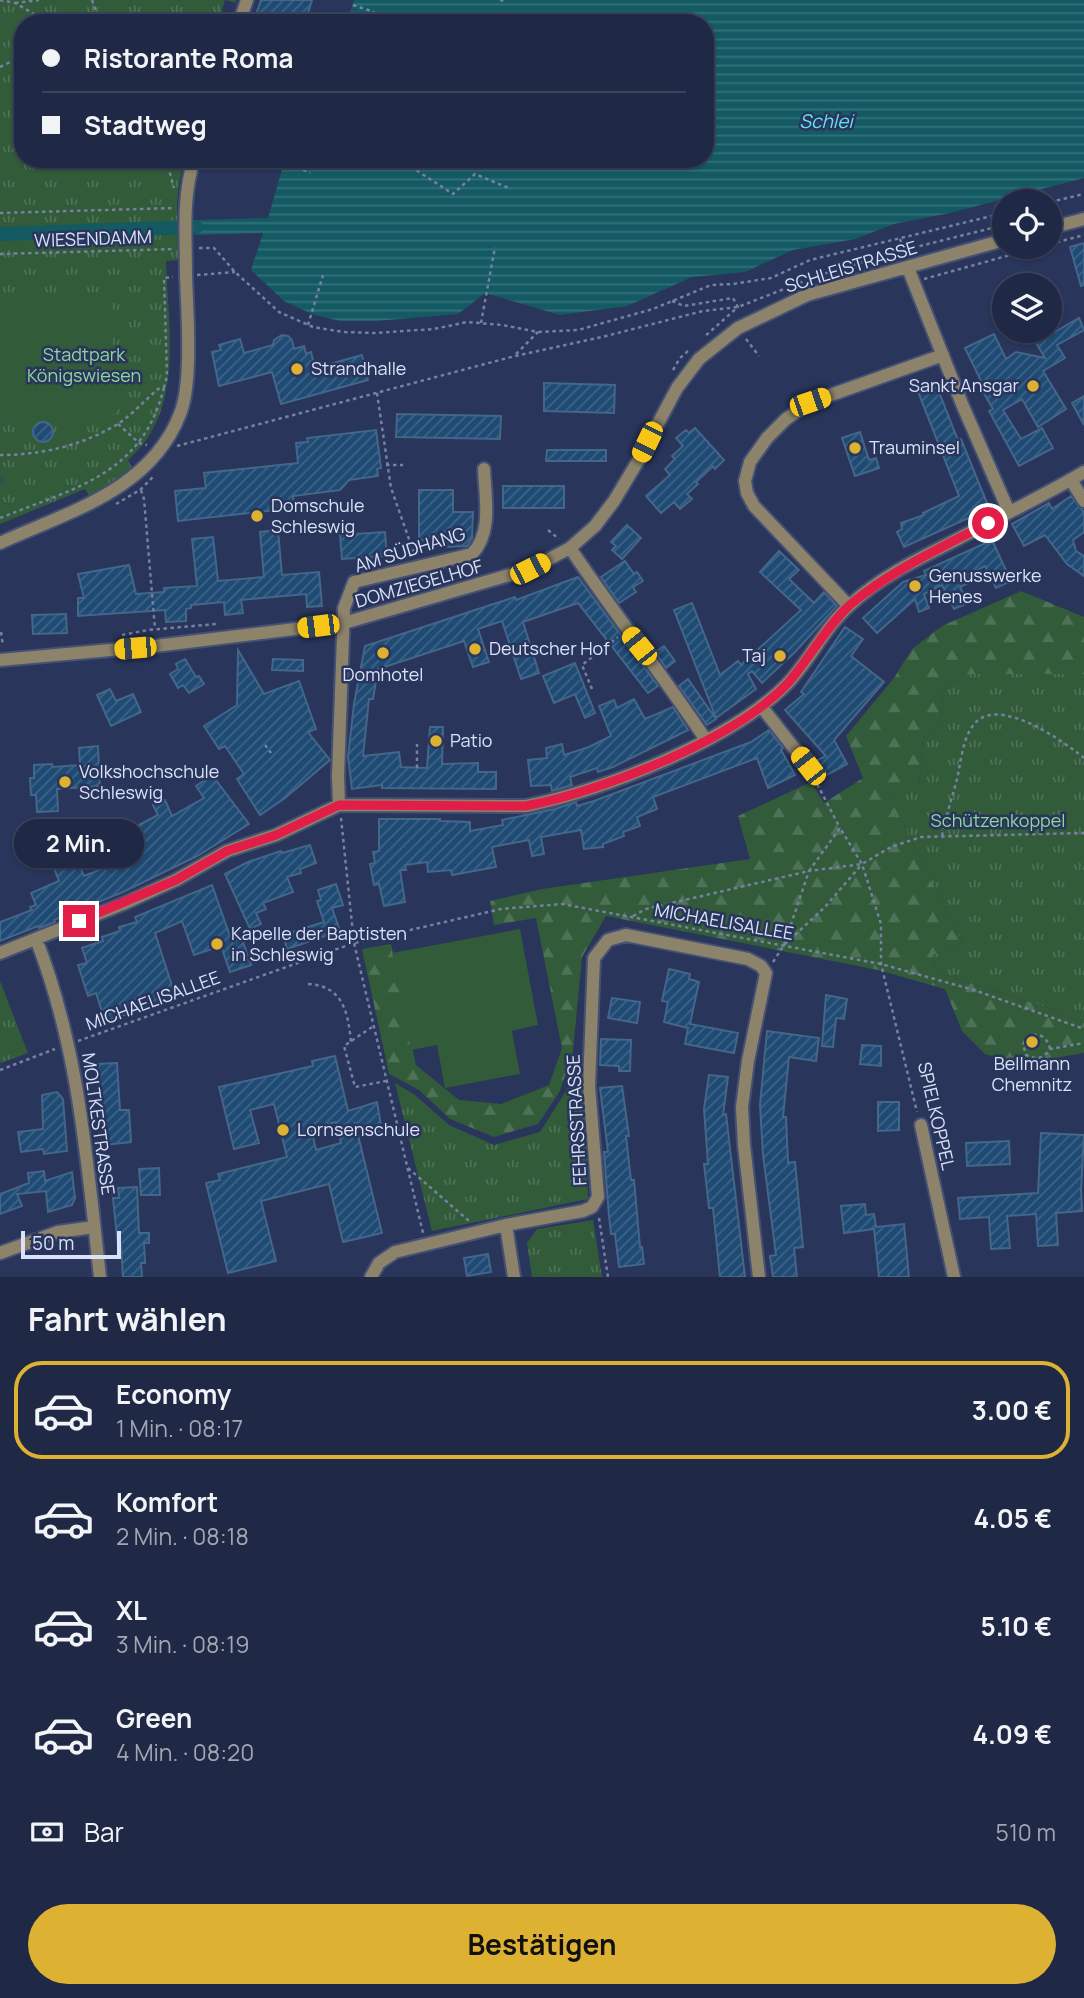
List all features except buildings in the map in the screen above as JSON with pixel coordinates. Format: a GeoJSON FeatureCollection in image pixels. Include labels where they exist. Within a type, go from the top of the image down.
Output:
{"type":"FeatureCollection","features":[{"type":"Feature","properties":{"kind":"street"},"geometry":{"type":"LineString","coordinates":[[0,543],[110,493],[145,468],[161,450],[181,412],[187,370],[184,207],[191,168]]}},
{"type":"Feature","properties":{"kind":"street"},"geometry":{"type":"LineString","coordinates":[[1062,225],[1084,219]]}},
{"type":"Feature","properties":{"kind":"street","name":"SCHLEISTRASSE"},"geometry":{"type":"LineString","coordinates":[[565,544],[595,526],[614,501],[677,388],[699,359],[738,328],[807,295],[992,244]]}},
{"type":"Feature","properties":{"kind":"street"},"geometry":{"type":"LineString","coordinates":[[908,268],[1009,512]]}},
{"type":"Feature","properties":{"kind":"street"},"geometry":{"type":"LineString","coordinates":[[849,606],[754,506],[747,493],[745,481],[750,462],[767,438],[786,419],[810,402],[943,355]]}},
{"type":"Feature","properties":{"kind":"street","name":"AM SÜDHANG"},"geometry":{"type":"LineString","coordinates":[[344,623],[344,608],[354,582],[472,554],[480,545],[485,529],[485,469]]}},
{"type":"Feature","properties":{"kind":"street"},"geometry":{"type":"LineString","coordinates":[[0,953],[176,880],[227,851],[276,835],[339,805],[526,806],[551,801],[625,777],[706,740],[761,706],[787,684],[849,606],[901,568],[1084,472]]}},
{"type":"Feature","properties":{"kind":"street"},"geometry":{"type":"LineString","coordinates":[[1071,480],[1084,501]]}},
{"type":"Feature","properties":{"kind":"street"},"geometry":{"type":"LineString","coordinates":[[565,544],[626,630],[664,677],[706,740]]}},
{"type":"Feature","properties":{"kind":"street","name":"DOMZIEGELHOF"},"geometry":{"type":"LineString","coordinates":[[339,805],[344,623],[530,569],[565,544]]}},
{"type":"Feature","properties":{"kind":"street"},"geometry":{"type":"LineString","coordinates":[[0,660],[155,646],[344,623]]}},
{"type":"Feature","properties":{"kind":"street"},"geometry":{"type":"LineString","coordinates":[[761,706],[808,766]]}},
{"type":"Feature","properties":{"kind":"street","name":"FEHRSSTRASSE"},"geometry":{"type":"LineString","coordinates":[[592,1207],[598,1197],[589,1086],[594,958],[608,940],[626,935],[748,959],[761,966],[766,973]]}},
{"type":"Feature","properties":{"kind":"street","name":"MOLTKESTRASSE"},"geometry":{"type":"LineString","coordinates":[[36,939],[69,1044],[77,1083],[100,1277]]}},
{"type":"Feature","properties":{"kind":"street"},"geometry":{"type":"LineString","coordinates":[[759,1277],[742,1107],[754,1027],[766,973]]}},
{"type":"Feature","properties":{"kind":"street","name":"SPIELKOPPEL"},"geometry":{"type":"LineString","coordinates":[[920,1125],[954,1277]]}},
{"type":"Feature","properties":{"kind":"street"},"geometry":{"type":"LineString","coordinates":[[371,1277],[379,1263],[395,1252],[592,1207]]}},
{"type":"Feature","properties":{"kind":"street"},"geometry":{"type":"LineString","coordinates":[[506,1225],[514,1277]]}},
{"type":"Feature","properties":{"kind":"street"},"geometry":{"type":"LineString","coordinates":[[0,1254],[58,1232],[94,1227]]}},
{"type":"Feature","properties":{"kind":"path"},"geometry":{"type":"LineString","coordinates":[[0,0],[15,4],[33,14]]}},
{"type":"Feature","properties":{"kind":"path"},"geometry":{"type":"LineString","coordinates":[[15,4],[39,0]]}},
{"type":"Feature","properties":{"kind":"path"},"geometry":{"type":"LineString","coordinates":[[353,5],[374,12]]}},
{"type":"Feature","properties":{"kind":"path"},"geometry":{"type":"LineString","coordinates":[[168,168],[174,191],[184,207]]}},
{"type":"Feature","properties":{"kind":"path"},"geometry":{"type":"LineString","coordinates":[[299,168],[310,173]]}},
{"type":"Feature","properties":{"kind":"path"},"geometry":{"type":"LineString","coordinates":[[413,168],[453,194],[475,174],[511,189]]}},
{"type":"Feature","properties":{"kind":"path"},"geometry":{"type":"LineString","coordinates":[[1062,199],[1084,194]]}},
{"type":"Feature","properties":{"kind":"path"},"geometry":{"type":"LineString","coordinates":[[0,213],[184,207]]}},
{"type":"Feature","properties":{"kind":"path","name":"WIESENDAMM"},"geometry":{"type":"LineString","coordinates":[[0,254],[214,248],[279,312],[308,325],[343,332],[375,333],[434,329],[467,322],[538,332],[578,330],[653,309],[711,285],[733,285],[771,278],[810,260],[992,217]]}},
{"type":"Feature","properties":{"kind":"path"},"geometry":{"type":"LineString","coordinates":[[176,447],[514,356],[702,311],[738,307],[820,275],[992,228]]}},
{"type":"Feature","properties":{"kind":"path"},"geometry":{"type":"LineString","coordinates":[[1062,241],[1084,235]]}},
{"type":"Feature","properties":{"kind":"path"},"geometry":{"type":"LineString","coordinates":[[900,239],[904,250]]}},
{"type":"Feature","properties":{"kind":"path"},"geometry":{"type":"LineString","coordinates":[[481,323],[495,247]]}},
{"type":"Feature","properties":{"kind":"path"},"geometry":{"type":"LineString","coordinates":[[914,282],[996,259]]}},
{"type":"Feature","properties":{"kind":"path"},"geometry":{"type":"LineString","coordinates":[[0,518],[96,479],[122,460],[139,443],[159,410],[167,376],[164,278],[236,272]]}},
{"type":"Feature","properties":{"kind":"path"},"geometry":{"type":"LineString","coordinates":[[308,325],[323,275]]}},
{"type":"Feature","properties":{"kind":"path"},"geometry":{"type":"LineString","coordinates":[[672,301],[684,306],[733,298],[738,307]]}},
{"type":"Feature","properties":{"kind":"path"},"geometry":{"type":"LineString","coordinates":[[699,341],[738,307]]}},
{"type":"Feature","properties":{"kind":"path"},"geometry":{"type":"LineString","coordinates":[[514,356],[538,332]]}},
{"type":"Feature","properties":{"kind":"path"},"geometry":{"type":"LineString","coordinates":[[750,345],[759,356]]}},
{"type":"Feature","properties":{"kind":"path"},"geometry":{"type":"LineString","coordinates":[[669,378],[680,358],[690,349]]}},
{"type":"Feature","properties":{"kind":"path"},"geometry":{"type":"LineString","coordinates":[[0,455],[53,450],[88,439],[118,424],[158,389],[164,387]]}},
{"type":"Feature","properties":{"kind":"path"},"geometry":{"type":"LineString","coordinates":[[377,393],[391,488],[419,567]]}},
{"type":"Feature","properties":{"kind":"path"},"geometry":{"type":"LineString","coordinates":[[118,424],[139,443]]}},
{"type":"Feature","properties":{"kind":"path"},"geometry":{"type":"LineString","coordinates":[[386,465],[403,465]]}},
{"type":"Feature","properties":{"kind":"path"},"geometry":{"type":"LineString","coordinates":[[145,468],[140,489],[144,499],[155,629]]}},
{"type":"Feature","properties":{"kind":"path"},"geometry":{"type":"LineString","coordinates":[[550,545],[565,544]]}},
{"type":"Feature","properties":{"kind":"path"},"geometry":{"type":"LineString","coordinates":[[116,636],[155,629],[222,624]]}},
{"type":"Feature","properties":{"kind":"path"},"geometry":{"type":"LineString","coordinates":[[592,689],[582,666],[626,630]]}},
{"type":"Feature","properties":{"kind":"path"},"geometry":{"type":"LineString","coordinates":[[941,837],[964,746],[972,725],[988,714],[1013,716],[1042,729],[1084,756]]}},
{"type":"Feature","properties":{"kind":"path"},"geometry":{"type":"LineString","coordinates":[[417,744],[417,768]]}},
{"type":"Feature","properties":{"kind":"path"},"geometry":{"type":"LineString","coordinates":[[265,745],[271,753]]}},
{"type":"Feature","properties":{"kind":"path","name":"SPIELKOPPEL"},"geometry":{"type":"LineString","coordinates":[[808,766],[862,864],[881,924],[881,964],[920,1125]]}},
{"type":"Feature","properties":{"kind":"path"},"geometry":{"type":"LineString","coordinates":[[339,805],[354,943],[372,1027],[426,1243]]}},
{"type":"Feature","properties":{"kind":"path"},"geometry":{"type":"LineString","coordinates":[[785,945],[808,871],[840,828]]}},
{"type":"Feature","properties":{"kind":"path"},"geometry":{"type":"LineString","coordinates":[[766,973],[785,945],[825,907],[862,864],[891,847],[921,837],[1084,833]]}},
{"type":"Feature","properties":{"kind":"path"},"geometry":{"type":"LineString","coordinates":[[631,918],[646,909],[808,871],[862,864]]}},
{"type":"Feature","properties":{"kind":"path","name":"MICHAELISALLEE"},"geometry":{"type":"LineString","coordinates":[[0,1070],[354,943],[501,909],[562,904],[881,964],[974,990],[1084,1029]]}},
{"type":"Feature","properties":{"kind":"path"},"geometry":{"type":"LineString","coordinates":[[308,984],[323,985],[335,993],[349,1023],[351,1042]]}},
{"type":"Feature","properties":{"kind":"path"},"geometry":{"type":"LineString","coordinates":[[372,1027],[344,1046],[355,1087],[386,1081]]}},
{"type":"Feature","properties":{"kind":"path"},"geometry":{"type":"LineString","coordinates":[[1050,1049],[1049,1041],[1035,1034],[1026,1038],[1023,1045],[1026,1055],[1035,1059],[1044,1057],[1050,1049],[1084,1043]]}},
{"type":"Feature","properties":{"kind":"path"},"geometry":{"type":"LineString","coordinates":[[407,1168],[478,1231]]}},
{"type":"Feature","properties":{"kind":"path","name":"FEHRSSTRASSE"},"geometry":{"type":"LineString","coordinates":[[592,1207],[599,1215],[608,1277]]}},
{"type":"Feature","properties":{"kind":"green space","name":"Stadtpark Königswiesen"},"geometry":{"type":"Polygon","coordinates":[[[0,0],[225,0],[221,14],[14,14],[14,168],[183,168],[178,197],[179,260],[166,261],[170,340],[166,393],[158,418],[146,440],[128,460],[134,472],[91,499],[85,489],[0,524],[0,0]]]}},
{"type":"Feature","properties":{"kind":"green space"},"geometry":{"type":"Polygon","coordinates":[[[111,297],[115,414],[0,418],[0,300],[111,297]]]}},
{"type":"Feature","properties":{"kind":"green space"},"geometry":{"type":"Polygon","coordinates":[[[1021,591],[1084,617],[1084,674],[964,674],[944,691],[940,725],[923,738],[919,787],[887,791],[962,943],[933,955],[936,972],[1049,1008],[1084,1023],[1084,1053],[1020,1064],[985,1054],[962,1031],[945,989],[878,970],[606,916],[582,957],[573,1052],[560,1091],[538,1124],[494,1137],[450,1119],[419,1090],[389,1074],[362,949],[391,944],[416,1065],[459,1100],[501,1104],[549,1085],[562,1048],[536,918],[494,925],[490,901],[542,889],[750,859],[738,816],[811,782],[824,803],[863,778],[846,736],[894,678],[912,649],[942,626],[1021,591]]]}},
{"type":"Feature","properties":{"kind":"green space","name":"Schützenkoppel"},"geometry":{"type":"Polygon","coordinates":[[[964,674],[1084,674],[1084,1023],[1049,1008],[936,972],[933,955],[962,943],[887,791],[919,786],[923,738],[940,725],[944,691],[964,674]]]}},
{"type":"Feature","properties":{"kind":"green space"},"geometry":{"type":"Polygon","coordinates":[[[520,929],[538,1025],[512,1031],[520,1074],[445,1088],[437,1045],[411,1050],[392,953],[520,929]]]}},
{"type":"Feature","properties":{"kind":"green space"},"geometry":{"type":"Polygon","coordinates":[[[0,981],[28,1053],[0,1063],[0,981]]]}},
{"type":"Feature","properties":{"kind":"green space"},"geometry":{"type":"Polygon","coordinates":[[[583,1056],[588,1199],[432,1231],[395,1083],[415,1095],[449,1125],[494,1145],[540,1132],[566,1091],[583,1056]]]}},
{"type":"Feature","properties":{"kind":"green space"},"geometry":{"type":"Polygon","coordinates":[[[593,1220],[602,1277],[532,1277],[527,1243],[537,1229],[593,1220]]]}},
{"type":"Feature","properties":{"kind":"water","name":"Schlei"},"geometry":{"type":"Polygon","coordinates":[[[354,0],[1084,0],[1084,178],[1042,189],[992,189],[992,202],[894,224],[855,239],[793,250],[745,272],[692,277],[627,306],[560,315],[485,293],[458,314],[376,321],[340,321],[312,314],[284,301],[251,270],[263,233],[196,235],[197,220],[268,218],[282,168],[714,168],[714,14],[350,14],[354,0]]]}},
{"type":"Feature","properties":{"kind":"waterway"},"geometry":{"type":"LineString","coordinates":[[0,234],[196,227]]}},
{"type":"Feature","properties":{"kind":"place","name":"Strandhalle"},"geometry":{"type":"Point","coordinates":[297,369]}},
{"type":"Feature","properties":{"kind":"place","name":"Sankt Ansgar"},"geometry":{"type":"Point","coordinates":[1033,386]}},
{"type":"Feature","properties":{"kind":"place","name":"Trauminsel"},"geometry":{"type":"Point","coordinates":[855,448]}},
{"type":"Feature","properties":{"kind":"place","name":"Domschule Schleswig"},"geometry":{"type":"Point","coordinates":[257,516]}},
{"type":"Feature","properties":{"kind":"place","name":"Genusswerke Henes"},"geometry":{"type":"Point","coordinates":[915,586]}},
{"type":"Feature","properties":{"kind":"place","name":"Deutscher Hof"},"geometry":{"type":"Point","coordinates":[475,649]}},
{"type":"Feature","properties":{"kind":"place","name":"Domhotel"},"geometry":{"type":"Point","coordinates":[383,653]}},
{"type":"Feature","properties":{"kind":"place","name":"Taj"},"geometry":{"type":"Point","coordinates":[780,656]}},
{"type":"Feature","properties":{"kind":"place","name":"Patio"},"geometry":{"type":"Point","coordinates":[436,741]}},
{"type":"Feature","properties":{"kind":"place","name":"Volkshochschule Schleswig"},"geometry":{"type":"Point","coordinates":[65,782]}},
{"type":"Feature","properties":{"kind":"place","name":"Kapelle der Baptisten in Schleswig"},"geometry":{"type":"Point","coordinates":[217,944]}},
{"type":"Feature","properties":{"kind":"place","name":"Bellmann Chemnitz"},"geometry":{"type":"Point","coordinates":[1032,1042]}},
{"type":"Feature","properties":{"kind":"place","name":"Lornsenschule"},"geometry":{"type":"Point","coordinates":[283,1130]}},
{"type":"Feature","properties":{"kind":"route"},"geometry":{"type":"LineString","coordinates":[[79,921],[176,880],[227,851],[276,835],[339,805],[526,806],[551,801],[625,777],[706,740],[761,706],[787,684],[849,606],[901,568],[988,523]]}}]}
